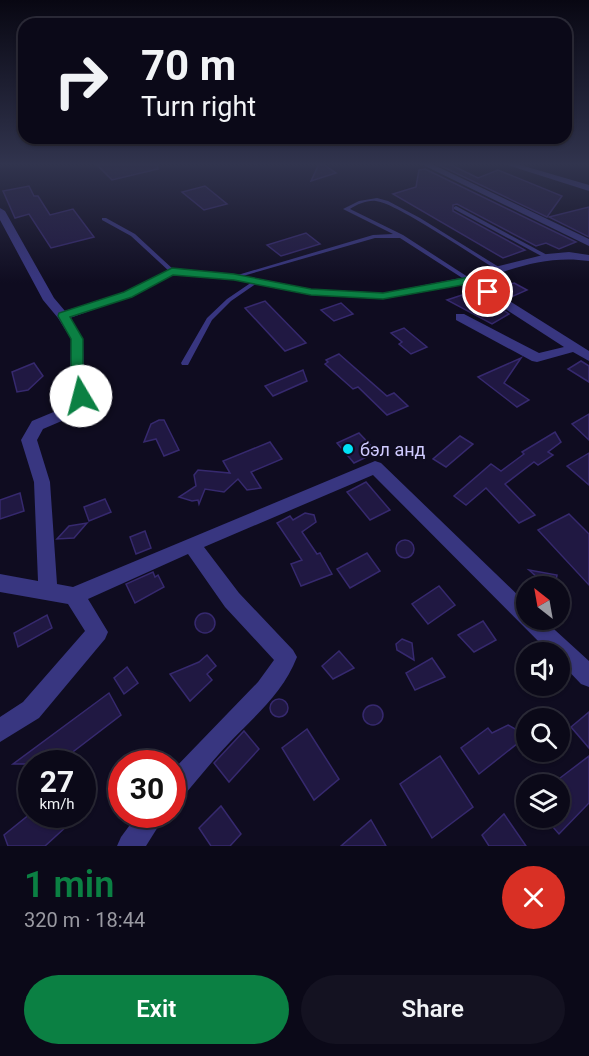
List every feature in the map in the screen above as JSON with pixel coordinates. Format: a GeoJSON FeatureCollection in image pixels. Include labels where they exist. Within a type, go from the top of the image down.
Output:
{"type":"FeatureCollection","features":[{"type":"Feature","properties":{"kind":"street"},"geometry":{"type":"LineString","coordinates":[[507,203],[589,243]]}},
{"type":"Feature","properties":{"kind":"street"},"geometry":{"type":"LineString","coordinates":[[1,216],[50,300],[77,339],[77,375],[81,396],[73,410],[37,425],[29,440],[42,482],[48,592]]}},
{"type":"Feature","properties":{"kind":"street"},"geometry":{"type":"LineString","coordinates":[[63,316],[128,294],[172,271],[234,277],[311,292],[383,296],[469,280],[499,269],[547,257],[569,255],[589,258]]}},
{"type":"Feature","properties":{"kind":"street"},"geometry":{"type":"LineString","coordinates":[[469,280],[589,357]]}},
{"type":"Feature","properties":{"kind":"street"},"geometry":{"type":"LineString","coordinates":[[460,317],[537,358],[574,348]]}},
{"type":"Feature","properties":{"kind":"street"},"geometry":{"type":"LineString","coordinates":[[0,583],[74,596],[375,467],[516,606]]}},
{"type":"Feature","properties":{"kind":"street"},"geometry":{"type":"LineString","coordinates":[[186,774],[274,681],[284,668],[286,657],[232,600],[191,544]]}},
{"type":"Feature","properties":{"kind":"street"},"geometry":{"type":"LineString","coordinates":[[0,730],[31,710],[98,632],[74,596]]}},
{"type":"Feature","properties":{"kind":"street"},"geometry":{"type":"LineString","coordinates":[[541,630],[589,676]]}},
{"type":"Feature","properties":{"kind":"street"},"geometry":{"type":"LineString","coordinates":[[130,846],[144,828]]}},
{"type":"Feature","properties":{"kind":"lane"},"geometry":{"type":"LineString","coordinates":[[357,203],[346,209],[381,224],[469,280]]}},
{"type":"Feature","properties":{"kind":"lane"},"geometry":{"type":"LineString","coordinates":[[388,203],[499,269]]}},
{"type":"Feature","properties":{"kind":"lane"},"geometry":{"type":"LineString","coordinates":[[456,208],[547,257]]}},
{"type":"Feature","properties":{"kind":"lane"},"geometry":{"type":"LineString","coordinates":[[104,219],[133,235],[172,271]]}},
{"type":"Feature","properties":{"kind":"lane"},"geometry":{"type":"LineString","coordinates":[[234,277],[375,236],[401,236]]}},
{"type":"Feature","properties":{"kind":"lane"},"geometry":{"type":"LineString","coordinates":[[185,363],[208,320],[229,300],[255,282]]}},
{"type":"Feature","properties":{"kind":"building"},"geometry":{"type":"Polygon","coordinates":[[[9,203],[43,203],[50,215],[73,209],[94,237],[51,248],[29,214],[15,218],[9,203]]]}},
{"type":"Feature","properties":{"kind":"building"},"geometry":{"type":"Polygon","coordinates":[[[196,203],[227,204],[204,210],[196,203]]]}},
{"type":"Feature","properties":{"kind":"building"},"geometry":{"type":"Polygon","coordinates":[[[409,203],[496,203],[576,242],[559,249],[546,243],[536,246],[457,204],[453,205],[453,211],[525,250],[503,258],[409,203]]]}},
{"type":"Feature","properties":{"kind":"building"},"geometry":{"type":"Polygon","coordinates":[[[519,203],[557,203],[547,217],[519,203]]]}},
{"type":"Feature","properties":{"kind":"building"},"geometry":{"type":"Polygon","coordinates":[[[589,207],[589,237],[549,217],[589,207]]]}},
{"type":"Feature","properties":{"kind":"building"},"geometry":{"type":"Polygon","coordinates":[[[306,233],[320,244],[281,256],[267,245],[306,233]]]}},
{"type":"Feature","properties":{"kind":"building"},"geometry":{"type":"Polygon","coordinates":[[[514,283],[527,290],[509,298],[496,290],[514,283]]]}},
{"type":"Feature","properties":{"kind":"building"},"geometry":{"type":"Polygon","coordinates":[[[474,291],[509,314],[492,324],[447,300],[474,291]]]}},
{"type":"Feature","properties":{"kind":"building"},"geometry":{"type":"Polygon","coordinates":[[[265,301],[306,343],[285,351],[245,308],[265,301]]]}},
{"type":"Feature","properties":{"kind":"building"},"geometry":{"type":"Polygon","coordinates":[[[341,303],[353,314],[334,321],[321,310],[341,303]]]}},
{"type":"Feature","properties":{"kind":"building"},"geometry":{"type":"Polygon","coordinates":[[[404,328],[427,347],[411,354],[391,333],[404,328]]]}},
{"type":"Feature","properties":{"kind":"building"},"geometry":{"type":"Polygon","coordinates":[[[339,354],[387,396],[394,393],[408,406],[387,415],[358,387],[353,389],[325,364],[328,362],[326,360],[339,354]]]}},
{"type":"Feature","properties":{"kind":"building"},"geometry":{"type":"Polygon","coordinates":[[[521,358],[504,383],[529,400],[517,407],[478,377],[521,358]]]}},
{"type":"Feature","properties":{"kind":"building"},"geometry":{"type":"Polygon","coordinates":[[[581,361],[589,366],[589,382],[568,369],[581,361]]]}},
{"type":"Feature","properties":{"kind":"building"},"geometry":{"type":"Polygon","coordinates":[[[34,363],[43,376],[28,390],[17,392],[12,372],[34,363]]]}},
{"type":"Feature","properties":{"kind":"building"},"geometry":{"type":"Polygon","coordinates":[[[303,370],[307,381],[273,396],[265,386],[303,370]]]}},
{"type":"Feature","properties":{"kind":"building"},"geometry":{"type":"Polygon","coordinates":[[[589,414],[589,440],[572,424],[589,414]]]}},
{"type":"Feature","properties":{"kind":"building"},"geometry":{"type":"Polygon","coordinates":[[[164,420],[179,450],[164,456],[156,439],[144,442],[151,424],[164,420]]]}},
{"type":"Feature","properties":{"kind":"building"},"geometry":{"type":"Polygon","coordinates":[[[555,432],[561,442],[548,452],[553,455],[538,465],[534,462],[505,484],[535,515],[519,523],[486,488],[466,505],[454,496],[491,464],[501,471],[524,454],[522,452],[555,432]]]}},
{"type":"Feature","properties":{"kind":"building"},"geometry":{"type":"Polygon","coordinates":[[[359,433],[377,452],[354,463],[337,443],[359,433]]]}},
{"type":"Feature","properties":{"kind":"building"},"geometry":{"type":"Polygon","coordinates":[[[460,436],[473,444],[446,467],[433,459],[460,436]]]}},
{"type":"Feature","properties":{"kind":"building"},"geometry":{"type":"Polygon","coordinates":[[[270,442],[282,459],[251,472],[261,488],[247,490],[238,479],[224,492],[205,489],[199,504],[198,500],[192,501],[179,497],[196,486],[194,475],[198,470],[230,473],[223,461],[270,442]]]}},
{"type":"Feature","properties":{"kind":"building"},"geometry":{"type":"Polygon","coordinates":[[[589,453],[589,485],[567,466],[589,453]]]}},
{"type":"Feature","properties":{"kind":"building"},"geometry":{"type":"Polygon","coordinates":[[[366,482],[390,510],[370,520],[347,492],[366,482]]]}},
{"type":"Feature","properties":{"kind":"building"},"geometry":{"type":"Polygon","coordinates":[[[20,493],[24,511],[0,519],[0,500],[20,493]]]}},
{"type":"Feature","properties":{"kind":"building"},"geometry":{"type":"Polygon","coordinates":[[[105,499],[111,512],[89,521],[84,507],[105,499]]]}},
{"type":"Feature","properties":{"kind":"building"},"geometry":{"type":"Polygon","coordinates":[[[305,513],[314,515],[316,522],[302,532],[317,554],[320,553],[332,574],[301,586],[291,564],[302,560],[277,523],[290,516],[293,520],[305,513]]]}},
{"type":"Feature","properties":{"kind":"building"},"geometry":{"type":"Polygon","coordinates":[[[569,514],[589,534],[589,585],[538,530],[569,514]]]}},
{"type":"Feature","properties":{"kind":"building"},"geometry":{"type":"Polygon","coordinates":[[[87,523],[74,538],[57,539],[69,526],[87,523]]]}},
{"type":"Feature","properties":{"kind":"building"},"geometry":{"type":"Polygon","coordinates":[[[145,531],[151,548],[136,554],[130,537],[145,531]]]}},
{"type":"Feature","properties":{"kind":"building"},"geometry":{"type":"Polygon","coordinates":[[[405,540],[411,543],[414,549],[411,555],[405,558],[399,555],[396,549],[399,543],[405,540]]]}},
{"type":"Feature","properties":{"kind":"building"},"geometry":{"type":"Polygon","coordinates":[[[367,553],[380,571],[350,588],[337,569],[367,553]]]}},
{"type":"Feature","properties":{"kind":"building"},"geometry":{"type":"Polygon","coordinates":[[[529,570],[557,575],[557,576],[536,576],[529,570]]]}},
{"type":"Feature","properties":{"kind":"building"},"geometry":{"type":"Polygon","coordinates":[[[153,572],[155,577],[158,575],[164,587],[135,603],[126,584],[153,572]]]}},
{"type":"Feature","properties":{"kind":"building"},"geometry":{"type":"Polygon","coordinates":[[[439,586],[455,605],[428,624],[412,604],[439,586]]]}},
{"type":"Feature","properties":{"kind":"building"},"geometry":{"type":"Polygon","coordinates":[[[205,613],[212,616],[215,623],[212,630],[205,633],[198,630],[195,623],[198,616],[205,613]]]}},
{"type":"Feature","properties":{"kind":"building"},"geometry":{"type":"Polygon","coordinates":[[[47,615],[52,628],[18,647],[14,633],[47,615]]]}},
{"type":"Feature","properties":{"kind":"building"},"geometry":{"type":"Polygon","coordinates":[[[483,621],[496,640],[474,652],[458,635],[483,621]]]}},
{"type":"Feature","properties":{"kind":"building"},"geometry":{"type":"Polygon","coordinates":[[[402,639],[412,643],[414,660],[397,650],[396,644],[402,639]]]}},
{"type":"Feature","properties":{"kind":"building"},"geometry":{"type":"Polygon","coordinates":[[[339,651],[354,668],[333,679],[322,666],[339,651]]]}},
{"type":"Feature","properties":{"kind":"building"},"geometry":{"type":"Polygon","coordinates":[[[207,655],[216,666],[207,674],[212,680],[190,701],[170,674],[199,662],[207,655]]]}},
{"type":"Feature","properties":{"kind":"building"},"geometry":{"type":"Polygon","coordinates":[[[432,658],[445,677],[415,690],[406,673],[432,658]]]}},
{"type":"Feature","properties":{"kind":"building"},"geometry":{"type":"Polygon","coordinates":[[[127,667],[138,683],[124,694],[114,678],[127,667]]]}},
{"type":"Feature","properties":{"kind":"building"},"geometry":{"type":"Polygon","coordinates":[[[109,693],[121,715],[75,750],[32,750],[109,693]]]}},
{"type":"Feature","properties":{"kind":"building"},"geometry":{"type":"Polygon","coordinates":[[[275,699],[283,699],[288,704],[286,715],[275,717],[270,712],[270,704],[275,699]]]}},
{"type":"Feature","properties":{"kind":"building"},"geometry":{"type":"Polygon","coordinates":[[[373,705],[380,708],[383,715],[380,722],[373,725],[366,722],[363,715],[366,708],[373,705]]]}},
{"type":"Feature","properties":{"kind":"building"},"geometry":{"type":"Polygon","coordinates":[[[589,712],[589,748],[571,727],[589,712]]]}},
{"type":"Feature","properties":{"kind":"building"},"geometry":{"type":"Polygon","coordinates":[[[508,725],[516,729],[516,745],[479,774],[461,748],[488,728],[492,733],[508,725]]]}},
{"type":"Feature","properties":{"kind":"building"},"geometry":{"type":"Polygon","coordinates":[[[307,729],[339,779],[314,800],[282,748],[307,729]]]}},
{"type":"Feature","properties":{"kind":"building"},"geometry":{"type":"Polygon","coordinates":[[[244,731],[259,749],[229,782],[214,763],[244,731]]]}},
{"type":"Feature","properties":{"kind":"building"},"geometry":{"type":"Polygon","coordinates":[[[440,756],[473,807],[432,838],[400,784],[440,756]]]}},
{"type":"Feature","properties":{"kind":"building"},"geometry":{"type":"Polygon","coordinates":[[[589,756],[589,803],[570,823],[570,774],[565,774],[589,756]]]}},
{"type":"Feature","properties":{"kind":"building"},"geometry":{"type":"Polygon","coordinates":[[[221,806],[241,834],[230,846],[211,846],[199,828],[221,806]]]}},
{"type":"Feature","properties":{"kind":"building"},"geometry":{"type":"Polygon","coordinates":[[[504,814],[526,846],[489,846],[482,835],[504,814]]]}},
{"type":"Feature","properties":{"kind":"building"},"geometry":{"type":"Polygon","coordinates":[[[371,820],[386,846],[341,846],[371,820]]]}},
{"type":"Feature","properties":{"kind":"building"},"geometry":{"type":"Polygon","coordinates":[[[18,824],[18,828],[65,828],[45,846],[8,846],[4,835],[18,824]]]}},
{"type":"Feature","properties":{"kind":"building"},"geometry":{"type":"Polygon","coordinates":[[[554,828],[565,828],[559,834],[554,828]]]}},
{"type":"Feature","properties":{"kind":"place","name":"бэл анд"},"geometry":{"type":"Point","coordinates":[348,449]}},
{"type":"Feature","properties":{"kind":"route"},"geometry":{"type":"LineString","coordinates":[[81,396],[77,375],[77,339],[63,316],[128,294],[172,271],[234,277],[311,292],[383,296],[469,280],[488,292]]}}]}
